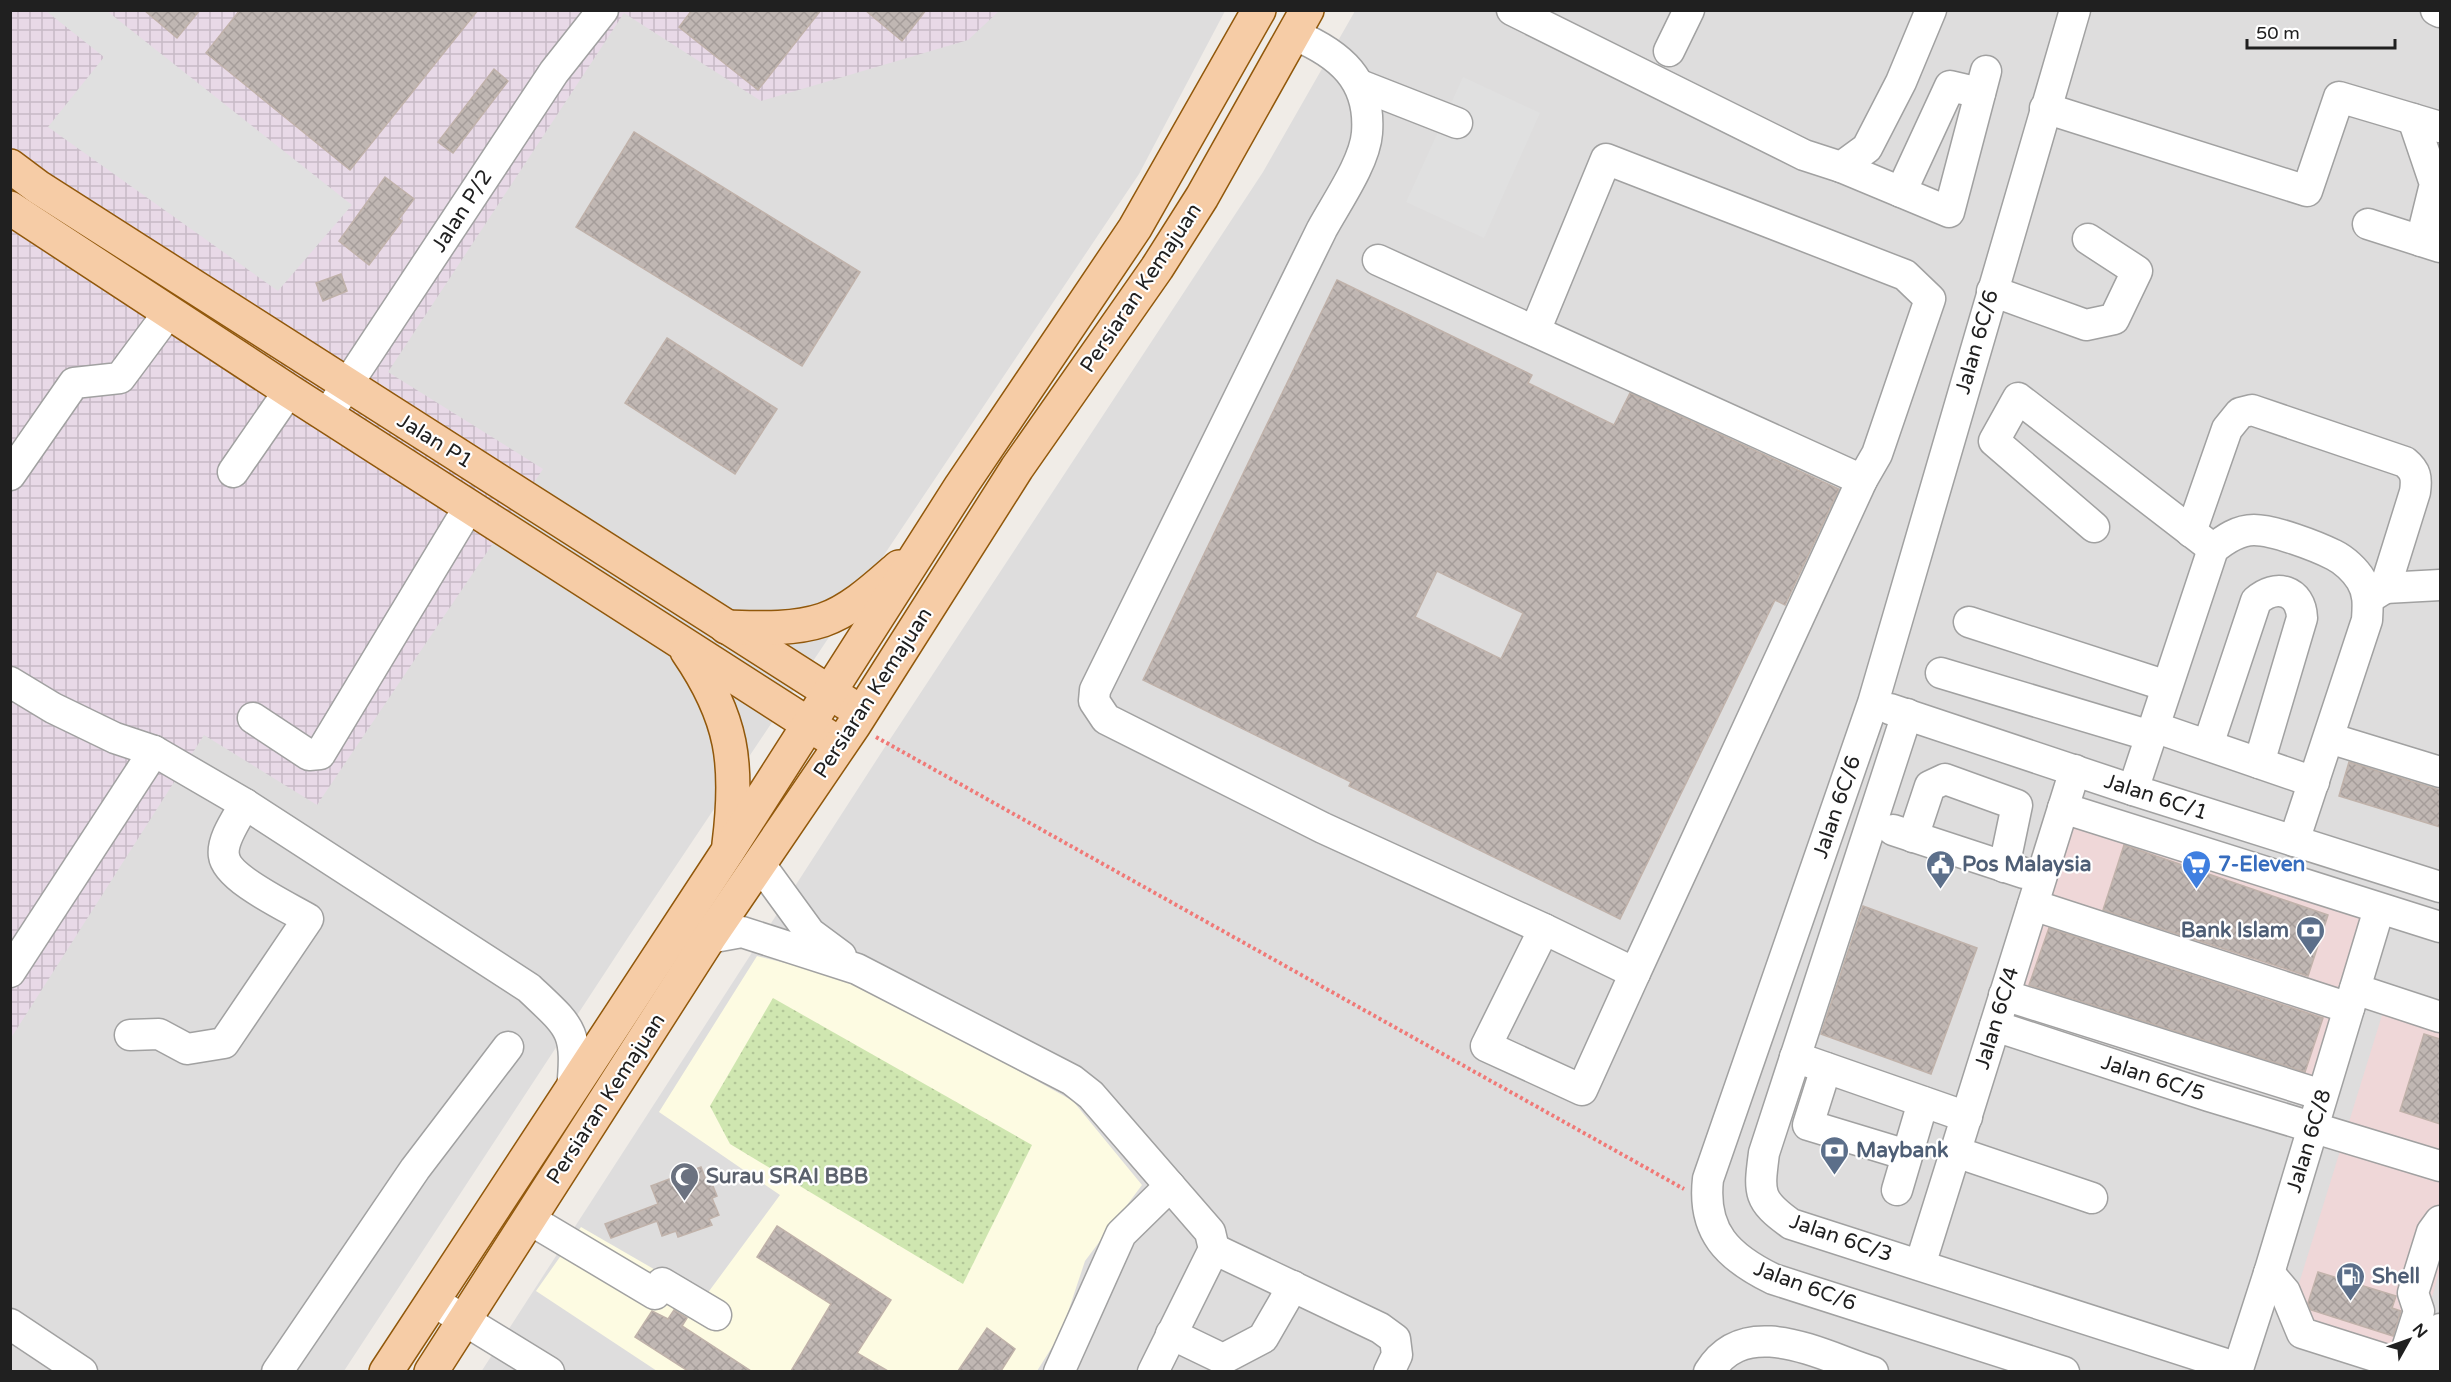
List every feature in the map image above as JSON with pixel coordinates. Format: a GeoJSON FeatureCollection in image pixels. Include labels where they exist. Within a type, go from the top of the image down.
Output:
{"type":"FeatureCollection","features":[{"type":"Feature","properties":{"kind":"main road","name":"Persiaran Kemajuan"},"geometry":{"type":"LineString","coordinates":[[386,1371],[728,851],[922,549],[1135,228],[1259,10]]}},
{"type":"Feature","properties":{"kind":"main road","name":"Persiaran Kemajuan"},"geometry":{"type":"LineString","coordinates":[[431,1371],[709,938],[852,728],[1017,468],[1157,268],[1202,197],[1301,23]]}},
{"type":"Feature","properties":{"kind":"main road","name":"Jalan P1"},"geometry":{"type":"LineString","coordinates":[[10,166],[38,187],[829,693],[852,728]]}},
{"type":"Feature","properties":{"kind":"main road","name":"Jalan P1"},"geometry":{"type":"LineString","coordinates":[[14,217],[169,312],[809,724],[852,728]]}},
{"type":"Feature","properties":{"kind":"main road"},"geometry":{"type":"LineString","coordinates":[[726,627],[775,627],[824,620],[857,602],[922,549]]}},
{"type":"Feature","properties":{"kind":"main road"},"geometry":{"type":"LineString","coordinates":[[681,642],[704,676],[717,702],[732,753],[734,789],[728,851]]}},
{"type":"Feature","properties":{"kind":"street","name":"Jalan P/2"},"geometry":{"type":"LineString","coordinates":[[327,415],[554,72],[603,10]]}},
{"type":"Feature","properties":{"kind":"street"},"geometry":{"type":"LineString","coordinates":[[1512,10],[1804,155],[1840,166],[1901,192],[1949,212],[1983,82],[1950,86],[1901,192]]}},
{"type":"Feature","properties":{"kind":"street"},"geometry":{"type":"LineString","coordinates":[[1669,51],[1689,10]]}},
{"type":"Feature","properties":{"kind":"street"},"geometry":{"type":"LineString","coordinates":[[1840,166],[1867,148],[1901,82],[1931,10]]}},
{"type":"Feature","properties":{"kind":"street","name":"Jalan 6C/6"},"geometry":{"type":"LineString","coordinates":[[2045,1369],[1773,1279],[1747,1267],[1725,1247],[1711,1224],[1705,1201],[1708,1179],[1873,703],[2074,10]]}},
{"type":"Feature","properties":{"kind":"street"},"geometry":{"type":"LineString","coordinates":[[2436,10],[2440,12]]}},
{"type":"Feature","properties":{"kind":"street"},"geometry":{"type":"LineString","coordinates":[[1301,23],[1322,46],[1346,66],[1360,85],[1368,135],[1358,163],[1322,229],[1095,690],[1094,701],[1106,719],[1323,828],[1635,973]]}},
{"type":"Feature","properties":{"kind":"street"},"geometry":{"type":"LineString","coordinates":[[1360,85],[1457,123]]}},
{"type":"Feature","properties":{"kind":"street"},"geometry":{"type":"LineString","coordinates":[[2045,108],[2307,191],[2339,97],[2427,123],[2435,184],[2431,244],[2368,224]]}},
{"type":"Feature","properties":{"kind":"street"},"geometry":{"type":"LineString","coordinates":[[1535,331],[1606,159],[1905,275],[1930,299],[1877,454],[1862,480],[1582,1090],[1486,1046],[1544,929]]}},
{"type":"Feature","properties":{"kind":"street"},"geometry":{"type":"LineString","coordinates":[[1992,291],[2086,325],[2114,319],[2137,271],[2088,239]]}},
{"type":"Feature","properties":{"kind":"street"},"geometry":{"type":"LineString","coordinates":[[1378,260],[1862,480]]}},
{"type":"Feature","properties":{"kind":"street"},"geometry":{"type":"LineString","coordinates":[[10,475],[74,383],[120,378],[169,312]]}},
{"type":"Feature","properties":{"kind":"street"},"geometry":{"type":"LineString","coordinates":[[233,472],[289,391]]}},
{"type":"Feature","properties":{"kind":"street"},"geometry":{"type":"LineString","coordinates":[[2094,527],[1994,441],[2018,398],[2202,541],[2226,538],[2239,532],[2254,530],[2267,532],[2334,555],[2377,593],[2440,585]]}},
{"type":"Feature","properties":{"kind":"street"},"geometry":{"type":"LineString","coordinates":[[2133,790],[2167,686],[2227,429],[2240,413],[2252,410],[2405,462],[2413,469],[2417,480],[2415,492],[2367,620],[2294,841]]}},
{"type":"Feature","properties":{"kind":"street"},"geometry":{"type":"LineString","coordinates":[[253,718],[309,755],[320,754],[469,507]]}},
{"type":"Feature","properties":{"kind":"street"},"geometry":{"type":"LineString","coordinates":[[2208,745],[2256,601],[2275,589],[2286,591],[2296,598],[2302,608],[2302,618],[2259,763]]}},
{"type":"Feature","properties":{"kind":"street"},"geometry":{"type":"LineString","coordinates":[[1969,622],[2167,686]]}},
{"type":"Feature","properties":{"kind":"street"},"geometry":{"type":"LineString","coordinates":[[1941,673],[2208,745],[2314,782]]}},
{"type":"Feature","properties":{"kind":"street"},"geometry":{"type":"LineString","coordinates":[[10,682],[53,708],[115,738],[154,752],[245,804],[529,988],[567,1024],[576,1052],[572,1090]]}},
{"type":"Feature","properties":{"kind":"street","name":"Jalan 6C/1"},"geometry":{"type":"LineString","coordinates":[[1873,703],[2133,790],[2440,887]]}},
{"type":"Feature","properties":{"kind":"street","name":"Jalan 6C/3"},"geometry":{"type":"LineString","coordinates":[[1907,714],[1764,1153],[1760,1187],[1769,1209],[1791,1224],[2237,1370]]}},
{"type":"Feature","properties":{"kind":"street"},"geometry":{"type":"LineString","coordinates":[[2329,738],[2440,772]]}},
{"type":"Feature","properties":{"kind":"street"},"geometry":{"type":"LineString","coordinates":[[10,972],[154,752]]}},
{"type":"Feature","properties":{"kind":"street","name":"Jalan 6C/4"},"geometry":{"type":"LineString","coordinates":[[1920,1266],[2075,770]]}},
{"type":"Feature","properties":{"kind":"street"},"geometry":{"type":"LineString","coordinates":[[1913,837],[1930,786],[1945,779],[2017,805],[2004,867]]}},
{"type":"Feature","properties":{"kind":"street"},"geometry":{"type":"LineString","coordinates":[[130,1035],[159,1034],[187,1049],[224,1043],[308,920],[237,877],[228,866],[224,855],[225,846],[245,804]]}},
{"type":"Feature","properties":{"kind":"street"},"geometry":{"type":"LineString","coordinates":[[2063,808],[2440,927]]}},
{"type":"Feature","properties":{"kind":"street"},"geometry":{"type":"LineString","coordinates":[[1872,823],[2004,867],[2037,892],[2352,999],[2440,1017]]}},
{"type":"Feature","properties":{"kind":"street"},"geometry":{"type":"LineString","coordinates":[[759,863],[810,933],[857,969]]}},
{"type":"Feature","properties":{"kind":"street","name":"Jalan 6C/8"},"geometry":{"type":"LineString","coordinates":[[2237,1370],[2270,1273],[2379,909]]}},
{"type":"Feature","properties":{"kind":"street"},"geometry":{"type":"LineString","coordinates":[[709,938],[742,933],[857,969],[1072,1080],[1091,1095],[1210,1232],[1214,1249],[1153,1371]]}},
{"type":"Feature","properties":{"kind":"street","name":"Jalan 6C/5"},"geometry":{"type":"LineString","coordinates":[[2004,995],[2322,1095]]}},
{"type":"Feature","properties":{"kind":"street","name":"Jalan 6C/5"},"geometry":{"type":"LineString","coordinates":[[1995,1026],[2312,1128],[2440,1166]]}},
{"type":"Feature","properties":{"kind":"street"},"geometry":{"type":"LineString","coordinates":[[277,1371],[415,1169],[508,1047]]}},
{"type":"Feature","properties":{"kind":"street"},"geometry":{"type":"LineString","coordinates":[[1795,1057],[1967,1117]]}},
{"type":"Feature","properties":{"kind":"street"},"geometry":{"type":"LineString","coordinates":[[1826,1068],[1808,1125],[1907,1155]]}},
{"type":"Feature","properties":{"kind":"street"},"geometry":{"type":"LineString","coordinates":[[1897,1190],[1923,1102]]}},
{"type":"Feature","properties":{"kind":"street"},"geometry":{"type":"LineString","coordinates":[[1956,1152],[2092,1198]]}},
{"type":"Feature","properties":{"kind":"street"},"geometry":{"type":"LineString","coordinates":[[1059,1371],[1121,1234],[1170,1186]]}},
{"type":"Feature","properties":{"kind":"street"},"geometry":{"type":"LineString","coordinates":[[529,1219],[655,1294],[662,1283],[716,1315]]}},
{"type":"Feature","properties":{"kind":"street"},"geometry":{"type":"LineString","coordinates":[[2419,1369],[2419,1311],[2413,1293],[2432,1232],[2440,1221]]}},
{"type":"Feature","properties":{"kind":"street"},"geometry":{"type":"LineString","coordinates":[[1214,1249],[1380,1328],[1395,1339],[1397,1356],[1389,1371]]}},
{"type":"Feature","properties":{"kind":"street"},"geometry":{"type":"LineString","coordinates":[[2270,1273],[2285,1292],[2302,1333],[2419,1369]]}},
{"type":"Feature","properties":{"kind":"street"},"geometry":{"type":"LineString","coordinates":[[1171,1334],[1223,1359],[1263,1338],[1293,1287]]}},
{"type":"Feature","properties":{"kind":"street"},"geometry":{"type":"LineString","coordinates":[[433,1300],[465,1318],[531,1367]]}},
{"type":"Feature","properties":{"kind":"street"},"geometry":{"type":"LineString","coordinates":[[10,1324],[82,1371]]}},
{"type":"Feature","properties":{"kind":"street"},"geometry":{"type":"LineString","coordinates":[[2419,1369],[2440,1329]]}},
{"type":"Feature","properties":{"kind":"street"},"geometry":{"type":"LineString","coordinates":[[1709,1371],[1715,1360],[1734,1346],[1757,1340],[1782,1341],[1873,1371]]}},
{"type":"Feature","properties":{"kind":"path"},"geometry":{"type":"LineString","coordinates":[[852,728],[1705,1201]]}},
{"type":"Feature","properties":{"kind":"shaded area"},"geometry":{"type":"Polygon","coordinates":[[[10,11],[1225,11],[1139,174],[629,936],[344,1371],[11,1371],[10,11]]]}},
{"type":"Feature","properties":{"kind":"shaded area"},"geometry":{"type":"Polygon","coordinates":[[[11,11],[999,11],[968,40],[761,101],[624,13],[388,372],[543,469],[317,805],[204,735],[11,1038],[11,11]]]}},
{"type":"Feature","properties":{"kind":"shaded area"},"geometry":{"type":"Polygon","coordinates":[[[46,11],[107,11],[352,205],[278,291],[48,127],[104,57],[46,11]]]}},
{"type":"Feature","properties":{"kind":"shaded area"},"geometry":{"type":"Polygon","coordinates":[[[1355,11],[2440,11],[2440,1371],[481,1372],[883,750],[1263,172],[1355,11]]]}},
{"type":"Feature","properties":{"kind":"shaded area"},"geometry":{"type":"Polygon","coordinates":[[[1463,77],[1540,113],[1484,238],[1406,202],[1463,77]]]}},
{"type":"Feature","properties":{"kind":"shaded area"},"geometry":{"type":"Polygon","coordinates":[[[2079,810],[2369,910],[2304,1103],[2014,1004],[2079,810]]]}},
{"type":"Feature","properties":{"kind":"shaded area"},"geometry":{"type":"Polygon","coordinates":[[[757,956],[857,981],[1073,1101],[1142,1185],[1085,1261],[1061,1333],[1037,1371],[657,1371],[536,1291],[581,1227],[704,1298],[780,1195],[659,1112],[757,956]]]}},
{"type":"Feature","properties":{"kind":"shaded area"},"geometry":{"type":"Polygon","coordinates":[[[2383,1012],[2440,1031],[2440,1269],[2415,1357],[2288,1319],[2383,1012]]]}},
{"type":"Feature","properties":{"kind":"green space"},"geometry":{"type":"Polygon","coordinates":[[[773,998],[1032,1145],[963,1284],[730,1144],[710,1106],[773,998]]]}},
{"type":"Feature","properties":{"kind":"building"},"geometry":{"type":"Polygon","coordinates":[[[144,10],[200,10],[177,38],[144,10]]]}},
{"type":"Feature","properties":{"kind":"building"},"geometry":{"type":"Polygon","coordinates":[[[240,10],[478,10],[350,170],[206,53],[240,10]]]}},
{"type":"Feature","properties":{"kind":"building"},"geometry":{"type":"Polygon","coordinates":[[[692,10],[821,10],[758,90],[679,27],[692,10]]]}},
{"type":"Feature","properties":{"kind":"building"},"geometry":{"type":"Polygon","coordinates":[[[865,10],[926,10],[902,41],[865,10]]]}},
{"type":"Feature","properties":{"kind":"building"},"geometry":{"type":"Polygon","coordinates":[[[494,69],[508,81],[453,153],[438,142],[494,69]]]}},
{"type":"Feature","properties":{"kind":"building"},"geometry":{"type":"Polygon","coordinates":[[[634,132],[860,272],[802,366],[576,227],[634,132]]]}},
{"type":"Feature","properties":{"kind":"building"},"geometry":{"type":"Polygon","coordinates":[[[385,177],[414,199],[399,219],[402,221],[369,265],[339,241],[385,177]]]}},
{"type":"Feature","properties":{"kind":"building"},"geometry":{"type":"Polygon","coordinates":[[[341,274],[347,291],[323,301],[316,283],[341,274]]]}},
{"type":"Feature","properties":{"kind":"building"},"geometry":{"type":"Polygon","coordinates":[[[1337,280],[1532,375],[1528,383],[1614,425],[1630,393],[1839,489],[1785,605],[1775,600],[1620,919],[1349,786],[1351,782],[1143,680],[1337,280]],[[1437,571],[1415,617],[1501,659],[1523,613],[1437,571]]]}},
{"type":"Feature","properties":{"kind":"building"},"geometry":{"type":"Polygon","coordinates":[[[667,338],[777,409],[735,474],[625,403],[667,338]]]}},
{"type":"Feature","properties":{"kind":"building"},"geometry":{"type":"Polygon","coordinates":[[[2349,762],[2440,790],[2440,827],[2339,796],[2349,762]]]}},
{"type":"Feature","properties":{"kind":"building"},"geometry":{"type":"Polygon","coordinates":[[[2124,845],[2328,915],[2308,976],[2103,910],[2124,845]]]}},
{"type":"Feature","properties":{"kind":"building"},"geometry":{"type":"Polygon","coordinates":[[[1863,906],[1977,948],[1931,1074],[1821,1034],[1863,906]]]}},
{"type":"Feature","properties":{"kind":"building"},"geometry":{"type":"Polygon","coordinates":[[[2049,928],[2323,1018],[2305,1072],[2029,985],[2049,928]]]}},
{"type":"Feature","properties":{"kind":"building"},"geometry":{"type":"Polygon","coordinates":[[[2424,1034],[2440,1039],[2440,1124],[2400,1111],[2424,1034]]]}},
{"type":"Feature","properties":{"kind":"building","name":"Surau SRAI BBB"},"geometry":{"type":"Polygon","coordinates":[[[701,1167],[707,1183],[711,1181],[717,1196],[712,1198],[719,1215],[709,1219],[712,1225],[678,1237],[676,1231],[662,1236],[657,1221],[611,1238],[605,1224],[658,1204],[651,1186],[701,1167]]]}},
{"type":"Feature","properties":{"kind":"building"},"geometry":{"type":"Polygon","coordinates":[[[777,1226],[891,1300],[857,1353],[888,1371],[791,1371],[831,1304],[757,1257],[777,1226]]]}},
{"type":"Feature","properties":{"kind":"building","name":"Shell"},"geometry":{"type":"Polygon","coordinates":[[[2318,1272],[2396,1296],[2392,1308],[2401,1311],[2393,1336],[2311,1310],[2308,1303],[2318,1272]]]}},
{"type":"Feature","properties":{"kind":"building"},"geometry":{"type":"Polygon","coordinates":[[[674,1310],[687,1318],[682,1326],[751,1371],[688,1371],[635,1337],[652,1311],[668,1319],[674,1310]]]}},
{"type":"Feature","properties":{"kind":"building"},"geometry":{"type":"Polygon","coordinates":[[[987,1328],[1015,1349],[1001,1371],[958,1371],[987,1328]]]}},
{"type":"Feature","properties":{"kind":"place","name":"Pos Malaysia"},"geometry":{"type":"Point","coordinates":[1941,890]}},
{"type":"Feature","properties":{"kind":"place","name":"7-Eleven"},"geometry":{"type":"Point","coordinates":[2197,890]}},
{"type":"Feature","properties":{"kind":"place","name":"Bank Islam"},"geometry":{"type":"Point","coordinates":[2310,956]}},
{"type":"Feature","properties":{"kind":"place","name":"Maybank"},"geometry":{"type":"Point","coordinates":[1835,1176]}},
{"type":"Feature","properties":{"kind":"place","name":"Surau SRAI BBB"},"geometry":{"type":"Point","coordinates":[685,1202]}},
{"type":"Feature","properties":{"kind":"place","name":"Shell"},"geometry":{"type":"Point","coordinates":[2351,1302]}}]}
